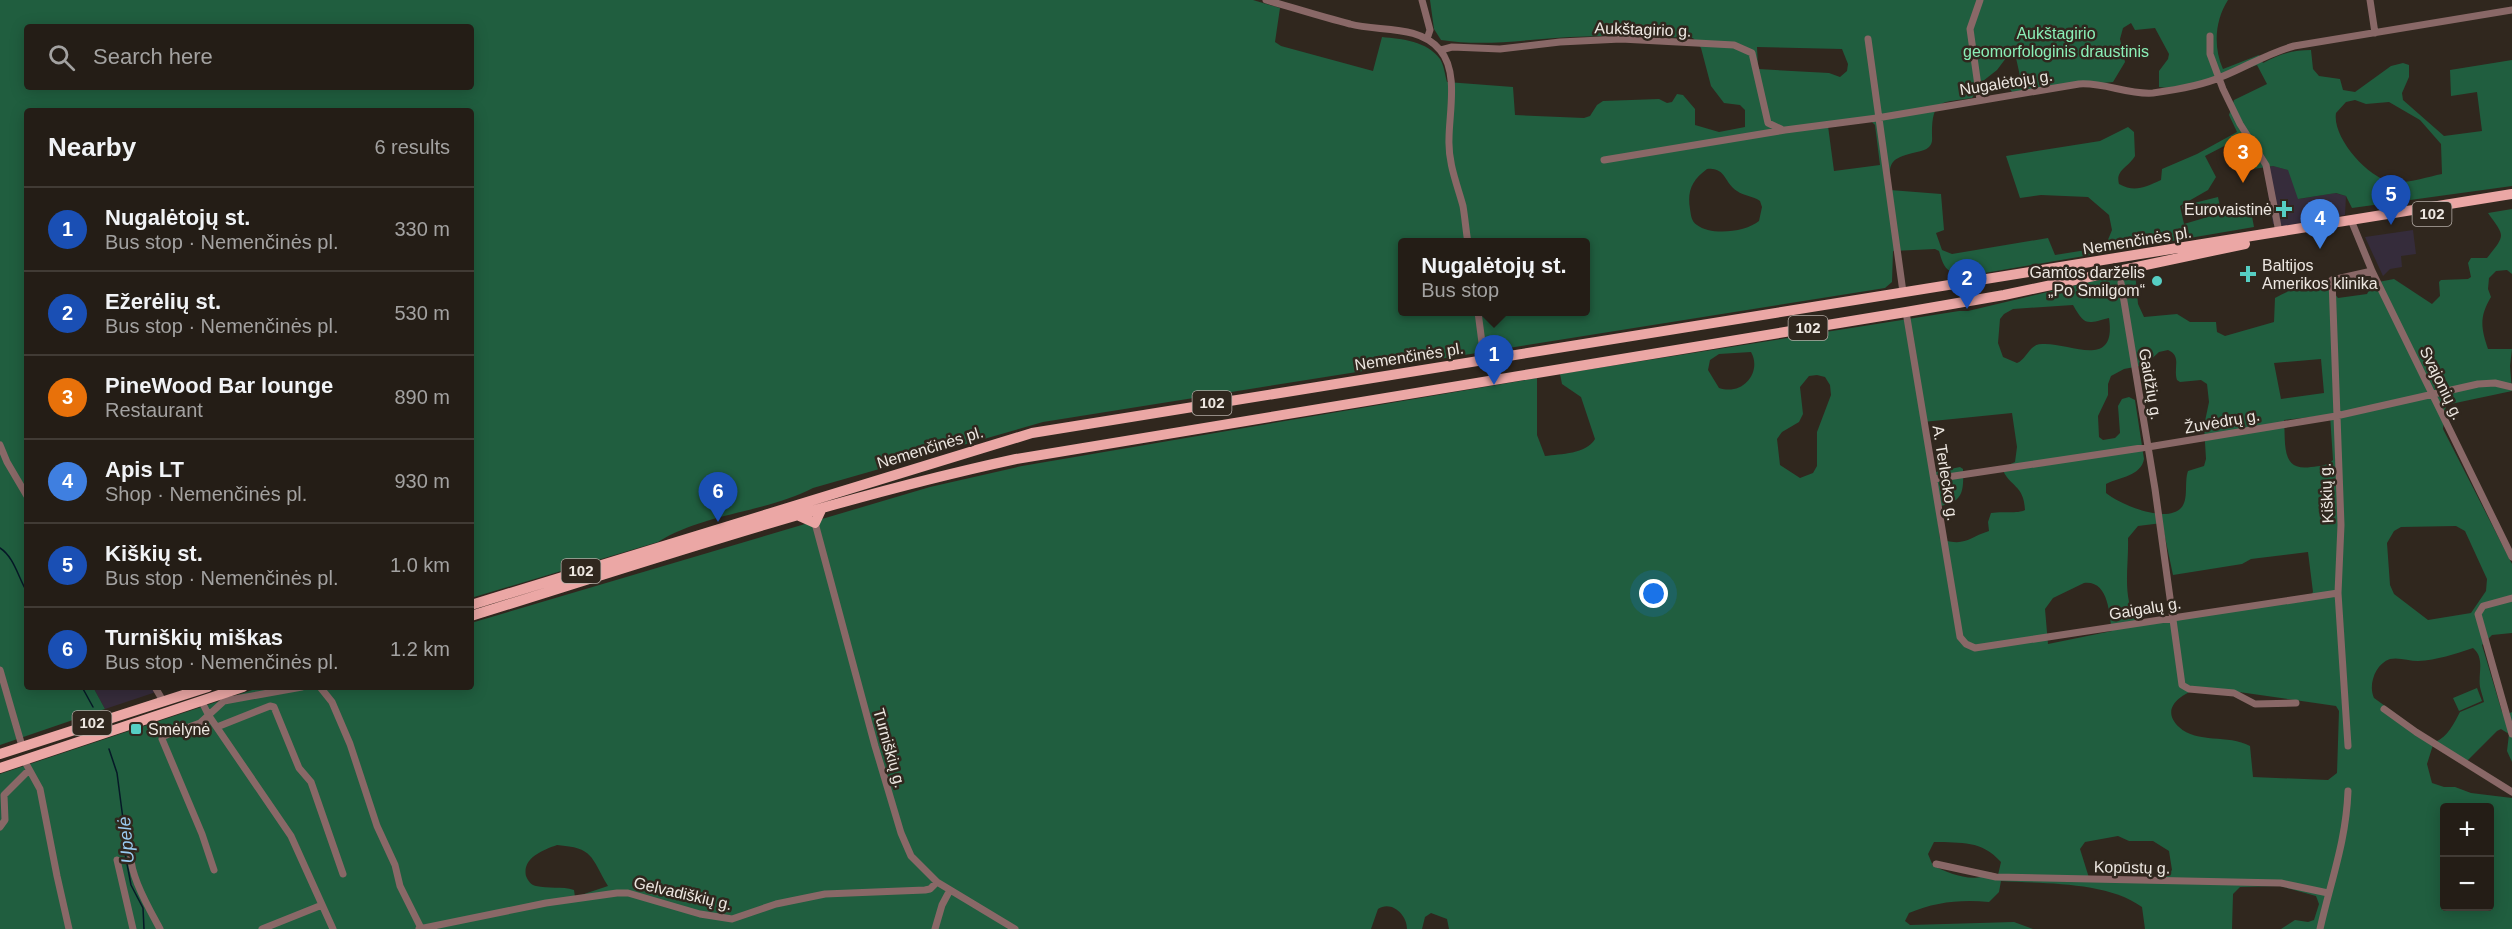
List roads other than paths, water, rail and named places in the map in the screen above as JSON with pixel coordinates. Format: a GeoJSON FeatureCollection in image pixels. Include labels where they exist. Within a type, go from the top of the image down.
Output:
{"type":"FeatureCollection","features":[{"type":"Feature","properties":{"kind":"main road","name":"Nemenčinės pl."},"geometry":{"type":"LineString","coordinates":[[474,604],[885,490],[1027,457],[1906,312],[2512,194]]}},
{"type":"Feature","properties":{"kind":"main road","name":"Nemenčinės pl."},"geometry":{"type":"LineString","coordinates":[[474,615],[881,478],[1032,433],[1484,358],[2279,232],[2512,201]]}},
{"type":"Feature","properties":{"kind":"main road"},"geometry":{"type":"LineString","coordinates":[[1903,292],[1906,312]]}},
{"type":"Feature","properties":{"kind":"main road"},"geometry":{"type":"LineString","coordinates":[[1283,391],[1287,413]]}},
{"type":"Feature","properties":{"kind":"main road"},"geometry":{"type":"LineString","coordinates":[[881,478],[885,490]]}},
{"type":"Feature","properties":{"kind":"main road"},"geometry":{"type":"LineString","coordinates":[[797,515],[815,523],[822,508]]}},
{"type":"Feature","properties":{"kind":"main road","name":"102"},"geometry":{"type":"LineString","coordinates":[[0,754],[198,690]]}},
{"type":"Feature","properties":{"kind":"main road","name":"102"},"geometry":{"type":"LineString","coordinates":[[0,768],[233,690]]}},
{"type":"Feature","properties":{"kind":"street"},"geometry":{"type":"LineString","coordinates":[[1266,0],[1350,24],[1405,32],[1427,39],[1441,50],[1446,60],[1451,84],[1449,141],[1451,167],[1463,207],[1467,238]]}},
{"type":"Feature","properties":{"kind":"street"},"geometry":{"type":"LineString","coordinates":[[1422,0],[1430,30],[1427,39]]}},
{"type":"Feature","properties":{"kind":"street"},"geometry":{"type":"LineString","coordinates":[[1980,0],[1970,29],[1980,100]]}},
{"type":"Feature","properties":{"kind":"street"},"geometry":{"type":"LineString","coordinates":[[2370,0],[2375,33]]}},
{"type":"Feature","properties":{"kind":"street","name":"Nugalėtojų g."},"geometry":{"type":"LineString","coordinates":[[1604,160],[2088,83],[2148,93],[2218,78],[2282,49],[2512,10]]}},
{"type":"Feature","properties":{"kind":"street"},"geometry":{"type":"LineString","coordinates":[[2210,36],[2210,54],[2218,78],[2240,124],[2266,165],[2279,232]]}},
{"type":"Feature","properties":{"kind":"street","name":"Aukštagirio g."},"geometry":{"type":"LineString","coordinates":[[1441,50],[1452,47],[1500,49],[1560,42],[1621,39],[1734,45],[1752,53],[1768,123],[1776,129],[1785,130]]}},
{"type":"Feature","properties":{"kind":"street"},"geometry":{"type":"LineString","coordinates":[[1868,39],[1877,118],[1903,292]]}},
{"type":"Feature","properties":{"kind":"street","name":"Svajonių g."},"geometry":{"type":"LineString","coordinates":[[2351,224],[2512,557]]}},
{"type":"Feature","properties":{"kind":"street"},"geometry":{"type":"LineString","coordinates":[[2107,273],[2121,283],[2130,269]]}},
{"type":"Feature","properties":{"kind":"street","name":"Kiškių g."},"geometry":{"type":"LineString","coordinates":[[2348,746],[2338,593],[2341,525],[2332,280],[2372,271]]}},
{"type":"Feature","properties":{"kind":"street","name":"Gaidžių g."},"geometry":{"type":"LineString","coordinates":[[2121,283],[2175,617],[2184,687],[2234,693],[2255,704],[2296,703]]}},
{"type":"Feature","properties":{"kind":"street","name":"A. Terlecko g."},"geometry":{"type":"LineString","coordinates":[[1906,312],[1960,637]]}},
{"type":"Feature","properties":{"kind":"street"},"geometry":{"type":"LineString","coordinates":[[1479,316],[1484,358]]}},
{"type":"Feature","properties":{"kind":"street","name":"Žuvėdrų g."},"geometry":{"type":"LineString","coordinates":[[1934,479],[2336,416],[2489,383],[2512,387]]}},
{"type":"Feature","properties":{"kind":"street"},"geometry":{"type":"LineString","coordinates":[[0,445],[24,491]]}},
{"type":"Feature","properties":{"kind":"street","name":"Turniškių g."},"geometry":{"type":"LineString","coordinates":[[815,523],[901,832],[911,856],[937,882],[1015,929]]}},
{"type":"Feature","properties":{"kind":"street","name":"Gaigalų g."},"geometry":{"type":"LineString","coordinates":[[1960,637],[1966,644],[1976,648],[2338,593]]}},
{"type":"Feature","properties":{"kind":"street"},"geometry":{"type":"LineString","coordinates":[[2512,598],[2483,606],[2478,614],[2512,734]]}},
{"type":"Feature","properties":{"kind":"street"},"geometry":{"type":"LineString","coordinates":[[0,670],[22,746]]}},
{"type":"Feature","properties":{"kind":"street"},"geometry":{"type":"LineString","coordinates":[[157,690],[163,701]]}},
{"type":"Feature","properties":{"kind":"street"},"geometry":{"type":"LineString","coordinates":[[214,870],[202,834],[162,739],[164,736],[200,723],[224,701],[285,690]]}},
{"type":"Feature","properties":{"kind":"street"},"geometry":{"type":"LineString","coordinates":[[322,690],[332,702],[357,761],[377,826],[395,865],[400,886],[420,929]]}},
{"type":"Feature","properties":{"kind":"street"},"geometry":{"type":"LineString","coordinates":[[201,700],[209,716],[291,836],[333,929]]}},
{"type":"Feature","properties":{"kind":"street"},"geometry":{"type":"LineString","coordinates":[[217,727],[270,706],[274,707],[299,768],[311,782],[343,874]]}},
{"type":"Feature","properties":{"kind":"street"},"geometry":{"type":"LineString","coordinates":[[2384,709],[2416,732],[2512,792]]}},
{"type":"Feature","properties":{"kind":"street"},"geometry":{"type":"LineString","coordinates":[[24,759],[40,789],[69,929]]}},
{"type":"Feature","properties":{"kind":"street"},"geometry":{"type":"LineString","coordinates":[[0,827],[5,820],[4,795],[29,770]]}},
{"type":"Feature","properties":{"kind":"street"},"geometry":{"type":"LineString","coordinates":[[2320,929],[2328,893],[2341,854],[2347,821],[2348,791]]}},
{"type":"Feature","properties":{"kind":"street"},"geometry":{"type":"LineString","coordinates":[[132,848],[129,856],[134,874],[160,929]]}},
{"type":"Feature","properties":{"kind":"street"},"geometry":{"type":"LineString","coordinates":[[117,860],[133,929]]}},
{"type":"Feature","properties":{"kind":"street","name":"Kopūstų g."},"geometry":{"type":"LineString","coordinates":[[1936,864],[1996,877],[2281,884],[2328,893]]}},
{"type":"Feature","properties":{"kind":"street","name":"Gelvadiškių g."},"geometry":{"type":"LineString","coordinates":[[420,929],[546,903],[617,893],[628,893],[700,914],[738,918],[777,904],[825,894],[924,890],[930,889],[937,882]]}},
{"type":"Feature","properties":{"kind":"street"},"geometry":{"type":"LineString","coordinates":[[936,928],[942,905],[950,891]]}},
{"type":"Feature","properties":{"kind":"street"},"geometry":{"type":"LineString","coordinates":[[262,929],[322,904]]}},
{"type":"Feature","properties":{"kind":"waterway","name":"Upelė"},"geometry":{"type":"LineString","coordinates":[[0,548],[12,562],[24,586]]}},
{"type":"Feature","properties":{"kind":"waterway","name":"Upelė"},"geometry":{"type":"LineString","coordinates":[[84,690],[93,707]]}},
{"type":"Feature","properties":{"kind":"waterway","name":"Upelė"},"geometry":{"type":"LineString","coordinates":[[109,749],[117,773],[123,819],[127,831],[125,853],[131,885],[143,908],[144,929]]}},
{"type":"Feature","properties":{"kind":"place","name":"PineWood Bar lounge"},"geometry":{"type":"Point","coordinates":[2243,183]}},
{"type":"Feature","properties":{"kind":"place","name":"Eurovaistinė"},"geometry":{"type":"Point","coordinates":[2284,209]}},
{"type":"Feature","properties":{"kind":"place","name":"Kiškių st."},"geometry":{"type":"Point","coordinates":[2391,225]}},
{"type":"Feature","properties":{"kind":"place","name":"Apis LT"},"geometry":{"type":"Point","coordinates":[2320,249]}},
{"type":"Feature","properties":{"kind":"place","name":"Baltijos Amerikos klinika"},"geometry":{"type":"Point","coordinates":[2248,274]}},
{"type":"Feature","properties":{"kind":"place","name":"Gamtos darželis „Po Smilgom“"},"geometry":{"type":"Point","coordinates":[2157,281]}},
{"type":"Feature","properties":{"kind":"place","name":"Ežerėlių st."},"geometry":{"type":"Point","coordinates":[1967,309]}},
{"type":"Feature","properties":{"kind":"place","name":"Nugalėtojų st."},"geometry":{"type":"Point","coordinates":[1494,385]}},
{"type":"Feature","properties":{"kind":"place","name":"Turniškių miškas"},"geometry":{"type":"Point","coordinates":[718,522]}},
{"type":"Feature","properties":{"kind":"place","name":"Smėlynė"},"geometry":{"type":"Point","coordinates":[136,729]}},
{"type":"Feature","properties":{"kind":"park label","name":"Aukštagirio geomorfologinis draustinis"},"geometry":{"type":"Point","coordinates":[2056,42]}}]}
